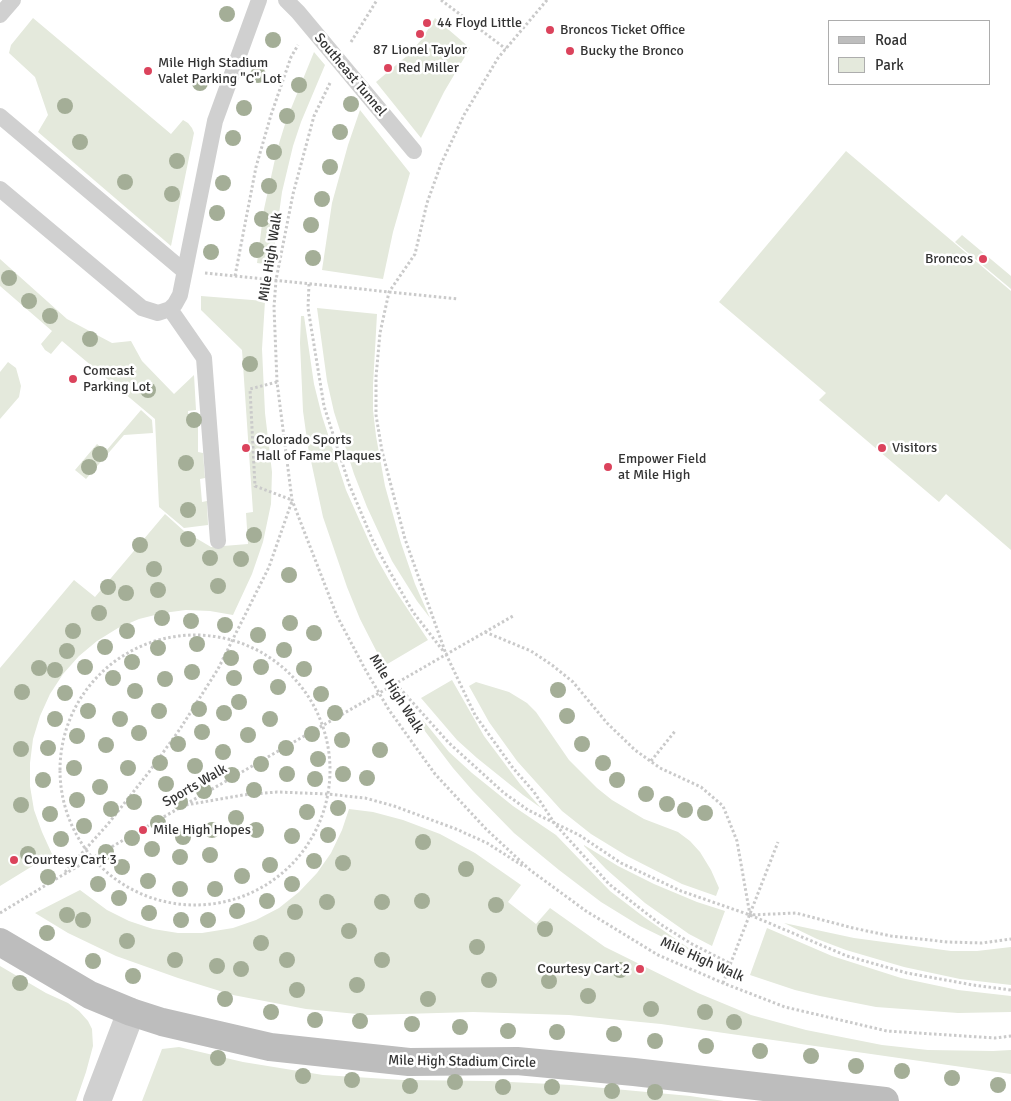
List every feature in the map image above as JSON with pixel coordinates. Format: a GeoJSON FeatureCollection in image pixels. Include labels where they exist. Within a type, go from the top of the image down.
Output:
{"type":"FeatureCollection","features":[{"type":"Feature","properties":{"kind":"street","name":"Mile High Stadium Circle"},"geometry":{"type":"LineString","coordinates":[[0,942],[90,995],[131,1012],[162,1022],[270,1046],[409,1062],[517,1061],[634,1072],[885,1101]]}},
{"type":"Feature","properties":{"kind":"street"},"geometry":{"type":"LineString","coordinates":[[97,1101],[131,1012]]}},
{"type":"Feature","properties":{"kind":"lane"},"geometry":{"type":"LineString","coordinates":[[0,16],[13,0]]}},
{"type":"Feature","properties":{"kind":"lane"},"geometry":{"type":"LineString","coordinates":[[0,189],[142,308],[158,314],[170,309],[180,295],[215,120],[259,0]]}},
{"type":"Feature","properties":{"kind":"lane","name":"Southeast Tunnel"},"geometry":{"type":"LineString","coordinates":[[286,0],[309,24],[414,151]]}},
{"type":"Feature","properties":{"kind":"lane"},"geometry":{"type":"LineString","coordinates":[[0,116],[184,270]]}},
{"type":"Feature","properties":{"kind":"lane"},"geometry":{"type":"LineString","coordinates":[[170,309],[204,358],[218,541]]}},
{"type":"Feature","properties":{"kind":"path","name":"Mile High Walk"},"geometry":{"type":"LineString","coordinates":[[377,0],[340,62],[314,116],[292,194],[276,280],[274,307],[277,382],[292,500],[337,616],[389,710],[435,774],[486,830],[530,870],[586,911],[658,955],[785,1007],[887,1031],[996,1038],[1011,1036]]}},
{"type":"Feature","properties":{"kind":"path"},"geometry":{"type":"LineString","coordinates":[[440,0],[506,49]]}},
{"type":"Feature","properties":{"kind":"path"},"geometry":{"type":"LineString","coordinates":[[547,0],[498,58],[464,115],[438,172],[427,203],[415,254],[389,292],[380,333],[376,377],[376,415],[382,451],[404,540],[446,654],[475,716],[513,768],[534,792],[555,824],[582,855],[616,889],[660,924],[692,944],[731,964]]}},
{"type":"Feature","properties":{"kind":"path"},"geometry":{"type":"LineString","coordinates":[[235,276],[259,158],[292,57],[309,24]]}},
{"type":"Feature","properties":{"kind":"path"},"geometry":{"type":"LineString","coordinates":[[184,270],[458,300]]}},
{"type":"Feature","properties":{"kind":"path"},"geometry":{"type":"LineString","coordinates":[[309,284],[308,308],[324,406],[349,484],[373,541],[390,572],[413,612],[446,654]]}},
{"type":"Feature","properties":{"kind":"path"},"geometry":{"type":"LineString","coordinates":[[61,876],[148,772],[180,729],[218,669],[269,567],[292,500],[255,486],[250,389],[277,382]]}},
{"type":"Feature","properties":{"kind":"path","name":"Sports Walk"},"geometry":{"type":"LineString","coordinates":[[0,913],[91,858],[513,616]]}},
{"type":"Feature","properties":{"kind":"path"},"geometry":{"type":"LineString","coordinates":[[485,632],[531,651],[552,665],[573,682],[614,730],[635,750],[675,776],[700,787],[723,806],[737,841],[750,915]]}},
{"type":"Feature","properties":{"kind":"path"},"geometry":{"type":"LineString","coordinates":[[200,633],[233,640],[242,642],[280,663],[309,695],[326,734],[331,777],[327,794],[320,822],[296,861],[259,890],[215,904],[169,904],[126,888],[91,858],[85,849],[67,818],[58,773],[65,727],[87,687],[118,657],[157,638],[200,633]]}},
{"type":"Feature","properties":{"kind":"path"},"geometry":{"type":"LineString","coordinates":[[396,684],[436,730],[483,776],[528,810],[579,835],[621,863],[681,891],[750,915],[847,956],[941,980],[1011,990]]}},
{"type":"Feature","properties":{"kind":"path"},"geometry":{"type":"LineString","coordinates":[[651,761],[676,730]]}},
{"type":"Feature","properties":{"kind":"path"},"geometry":{"type":"LineString","coordinates":[[183,806],[243,795],[277,792],[365,798],[423,816],[487,843],[530,870]]}},
{"type":"Feature","properties":{"kind":"path"},"geometry":{"type":"LineString","coordinates":[[723,983],[778,842]]}},
{"type":"Feature","properties":{"kind":"path"},"geometry":{"type":"LineString","coordinates":[[750,915],[796,913],[891,936],[948,942],[982,942],[1011,939]]}},
{"type":"Feature","properties":{"kind":"green space"},"geometry":{"type":"Polygon","coordinates":[[[33,18],[171,134],[183,120],[192,128],[194,133],[171,246],[38,132],[48,115],[35,77],[9,53],[11,45],[33,18]]]}},
{"type":"Feature","properties":{"kind":"green space"},"geometry":{"type":"Polygon","coordinates":[[[435,18],[470,48],[444,92],[421,138],[376,82],[408,55],[422,39],[435,18]]]}},
{"type":"Feature","properties":{"kind":"green space"},"geometry":{"type":"Polygon","coordinates":[[[314,52],[325,65],[293,146],[282,192],[272,265],[257,263],[264,209],[277,150],[286,121],[314,52]]]}},
{"type":"Feature","properties":{"kind":"green space"},"geometry":{"type":"Polygon","coordinates":[[[360,110],[410,173],[393,232],[383,279],[322,270],[332,203],[360,110]]]}},
{"type":"Feature","properties":{"kind":"green space"},"geometry":{"type":"Polygon","coordinates":[[[846,151],[1011,291],[1011,550],[946,494],[939,502],[819,400],[826,393],[719,302],[846,151]]]}},
{"type":"Feature","properties":{"kind":"green space","name":"Broncos"},"geometry":{"type":"Polygon","coordinates":[[[962,235],[1011,276],[1011,289],[955,242],[962,235]]]}},
{"type":"Feature","properties":{"kind":"green space"},"geometry":{"type":"Polygon","coordinates":[[[0,259],[67,319],[112,343],[131,341],[142,361],[174,394],[194,375],[196,410],[188,411],[189,425],[198,426],[198,452],[203,453],[205,478],[200,479],[202,502],[207,501],[208,525],[184,528],[159,507],[155,419],[62,341],[51,354],[45,350],[41,344],[52,331],[0,286],[0,259]]]}},
{"type":"Feature","properties":{"kind":"green space"},"geometry":{"type":"Polygon","coordinates":[[[201,296],[265,301],[262,349],[265,413],[272,472],[271,504],[263,542],[252,574],[233,615],[210,611],[186,610],[139,619],[118,628],[97,641],[79,656],[63,674],[50,694],[40,716],[33,739],[30,763],[30,786],[34,810],[52,854],[0,886],[0,668],[74,580],[95,597],[165,514],[184,531],[211,547],[248,544],[246,513],[253,512],[242,350],[201,310],[201,296]]]}},
{"type":"Feature","properties":{"kind":"green space"},"geometry":{"type":"Polygon","coordinates":[[[317,308],[377,314],[373,385],[376,436],[385,486],[401,543],[415,584],[430,618],[392,561],[354,474],[334,412],[327,381],[317,308]]]}},
{"type":"Feature","properties":{"kind":"green space"},"geometry":{"type":"Polygon","coordinates":[[[301,316],[304,316],[314,384],[322,416],[346,490],[376,557],[393,587],[428,640],[384,666],[360,619],[323,517],[308,447],[303,411],[300,343],[301,316]]]}},
{"type":"Feature","properties":{"kind":"green space"},"geometry":{"type":"Polygon","coordinates":[[[8,362],[16,368],[21,386],[19,397],[0,419],[0,372],[8,362]]]}},
{"type":"Feature","properties":{"kind":"green space"},"geometry":{"type":"Polygon","coordinates":[[[141,410],[152,420],[153,433],[124,435],[86,479],[75,470],[97,444],[106,451],[141,410]]]}},
{"type":"Feature","properties":{"kind":"green space"},"geometry":{"type":"Polygon","coordinates":[[[452,680],[484,736],[520,784],[541,808],[457,740],[421,698],[452,680]]]}},
{"type":"Feature","properties":{"kind":"green space"},"geometry":{"type":"Polygon","coordinates":[[[476,682],[509,692],[527,703],[536,712],[569,760],[612,800],[644,819],[678,832],[690,841],[700,852],[711,870],[719,888],[716,896],[682,884],[627,856],[591,834],[562,811],[517,761],[489,722],[469,686],[476,682]]]}},
{"type":"Feature","properties":{"kind":"green space"},"geometry":{"type":"Polygon","coordinates":[[[422,719],[449,752],[472,773],[513,806],[556,835],[610,891],[690,949],[640,926],[601,902],[514,833],[453,768],[418,722],[422,719]]]}},
{"type":"Feature","properties":{"kind":"green space"},"geometry":{"type":"Polygon","coordinates":[[[349,809],[373,812],[403,820],[440,834],[475,853],[521,885],[508,902],[536,924],[550,908],[605,947],[698,993],[751,1015],[806,1030],[882,1045],[928,1050],[1011,1050],[1011,1074],[661,1024],[569,1015],[473,1012],[367,1015],[306,1009],[233,995],[178,978],[116,956],[68,933],[35,913],[80,890],[107,910],[129,921],[153,929],[178,933],[202,933],[233,928],[256,920],[279,908],[299,892],[317,873],[331,853],[349,809]]]}},
{"type":"Feature","properties":{"kind":"green space"},"geometry":{"type":"Polygon","coordinates":[[[584,845],[618,866],[654,884],[697,902],[725,911],[712,946],[689,934],[645,903],[606,869],[584,845]]]}},
{"type":"Feature","properties":{"kind":"green space"},"geometry":{"type":"Polygon","coordinates":[[[784,923],[854,938],[951,951],[977,951],[1011,947],[1011,985],[960,979],[904,967],[846,950],[784,923]]]}},
{"type":"Feature","properties":{"kind":"green space"},"geometry":{"type":"Polygon","coordinates":[[[767,928],[832,956],[901,978],[958,990],[1011,996],[1011,1012],[958,1013],[876,1007],[795,990],[750,975],[767,928]]]}},
{"type":"Feature","properties":{"kind":"green space"},"geometry":{"type":"Polygon","coordinates":[[[0,966],[46,993],[68,1003],[88,1021],[92,1029],[93,1046],[76,1101],[0,1101],[0,966]]]}},
{"type":"Feature","properties":{"kind":"green space"},"geometry":{"type":"Polygon","coordinates":[[[179,1047],[243,1062],[323,1075],[403,1080],[490,1081],[571,1085],[724,1101],[142,1101],[162,1049],[179,1047]]]}},
{"type":"Feature","properties":{"kind":"place","name":"44 Floyd Little"},"geometry":{"type":"Point","coordinates":[427,23]}},
{"type":"Feature","properties":{"kind":"place","name":"Broncos Ticket Office"},"geometry":{"type":"Point","coordinates":[550,30]}},
{"type":"Feature","properties":{"kind":"place","name":"87 Lionel Taylor"},"geometry":{"type":"Point","coordinates":[420,34]}},
{"type":"Feature","properties":{"kind":"place","name":"Bucky the Bronco"},"geometry":{"type":"Point","coordinates":[570,51]}},
{"type":"Feature","properties":{"kind":"place","name":"Red Miller"},"geometry":{"type":"Point","coordinates":[388,68]}},
{"type":"Feature","properties":{"kind":"place","name":"Mile High Stadium Valet Parking \"C\" Lot"},"geometry":{"type":"Point","coordinates":[148,71]}},
{"type":"Feature","properties":{"kind":"place","name":"Broncos"},"geometry":{"type":"Point","coordinates":[983,259]}},
{"type":"Feature","properties":{"kind":"place","name":"Comcast Parking Lot"},"geometry":{"type":"Point","coordinates":[73,379]}},
{"type":"Feature","properties":{"kind":"place","name":"Colorado Sports Hall of Fame Plaques"},"geometry":{"type":"Point","coordinates":[246,448]}},
{"type":"Feature","properties":{"kind":"place","name":"Visitors"},"geometry":{"type":"Point","coordinates":[882,448]}},
{"type":"Feature","properties":{"kind":"place","name":"Empower Field at Mile High"},"geometry":{"type":"Point","coordinates":[608,467]}},
{"type":"Feature","properties":{"kind":"place","name":"Mile High Hopes"},"geometry":{"type":"Point","coordinates":[143,830]}},
{"type":"Feature","properties":{"kind":"place","name":"Courtesy Cart 3"},"geometry":{"type":"Point","coordinates":[14,860]}},
{"type":"Feature","properties":{"kind":"place","name":"Courtesy Cart 2"},"geometry":{"type":"Point","coordinates":[640,969]}}]}
